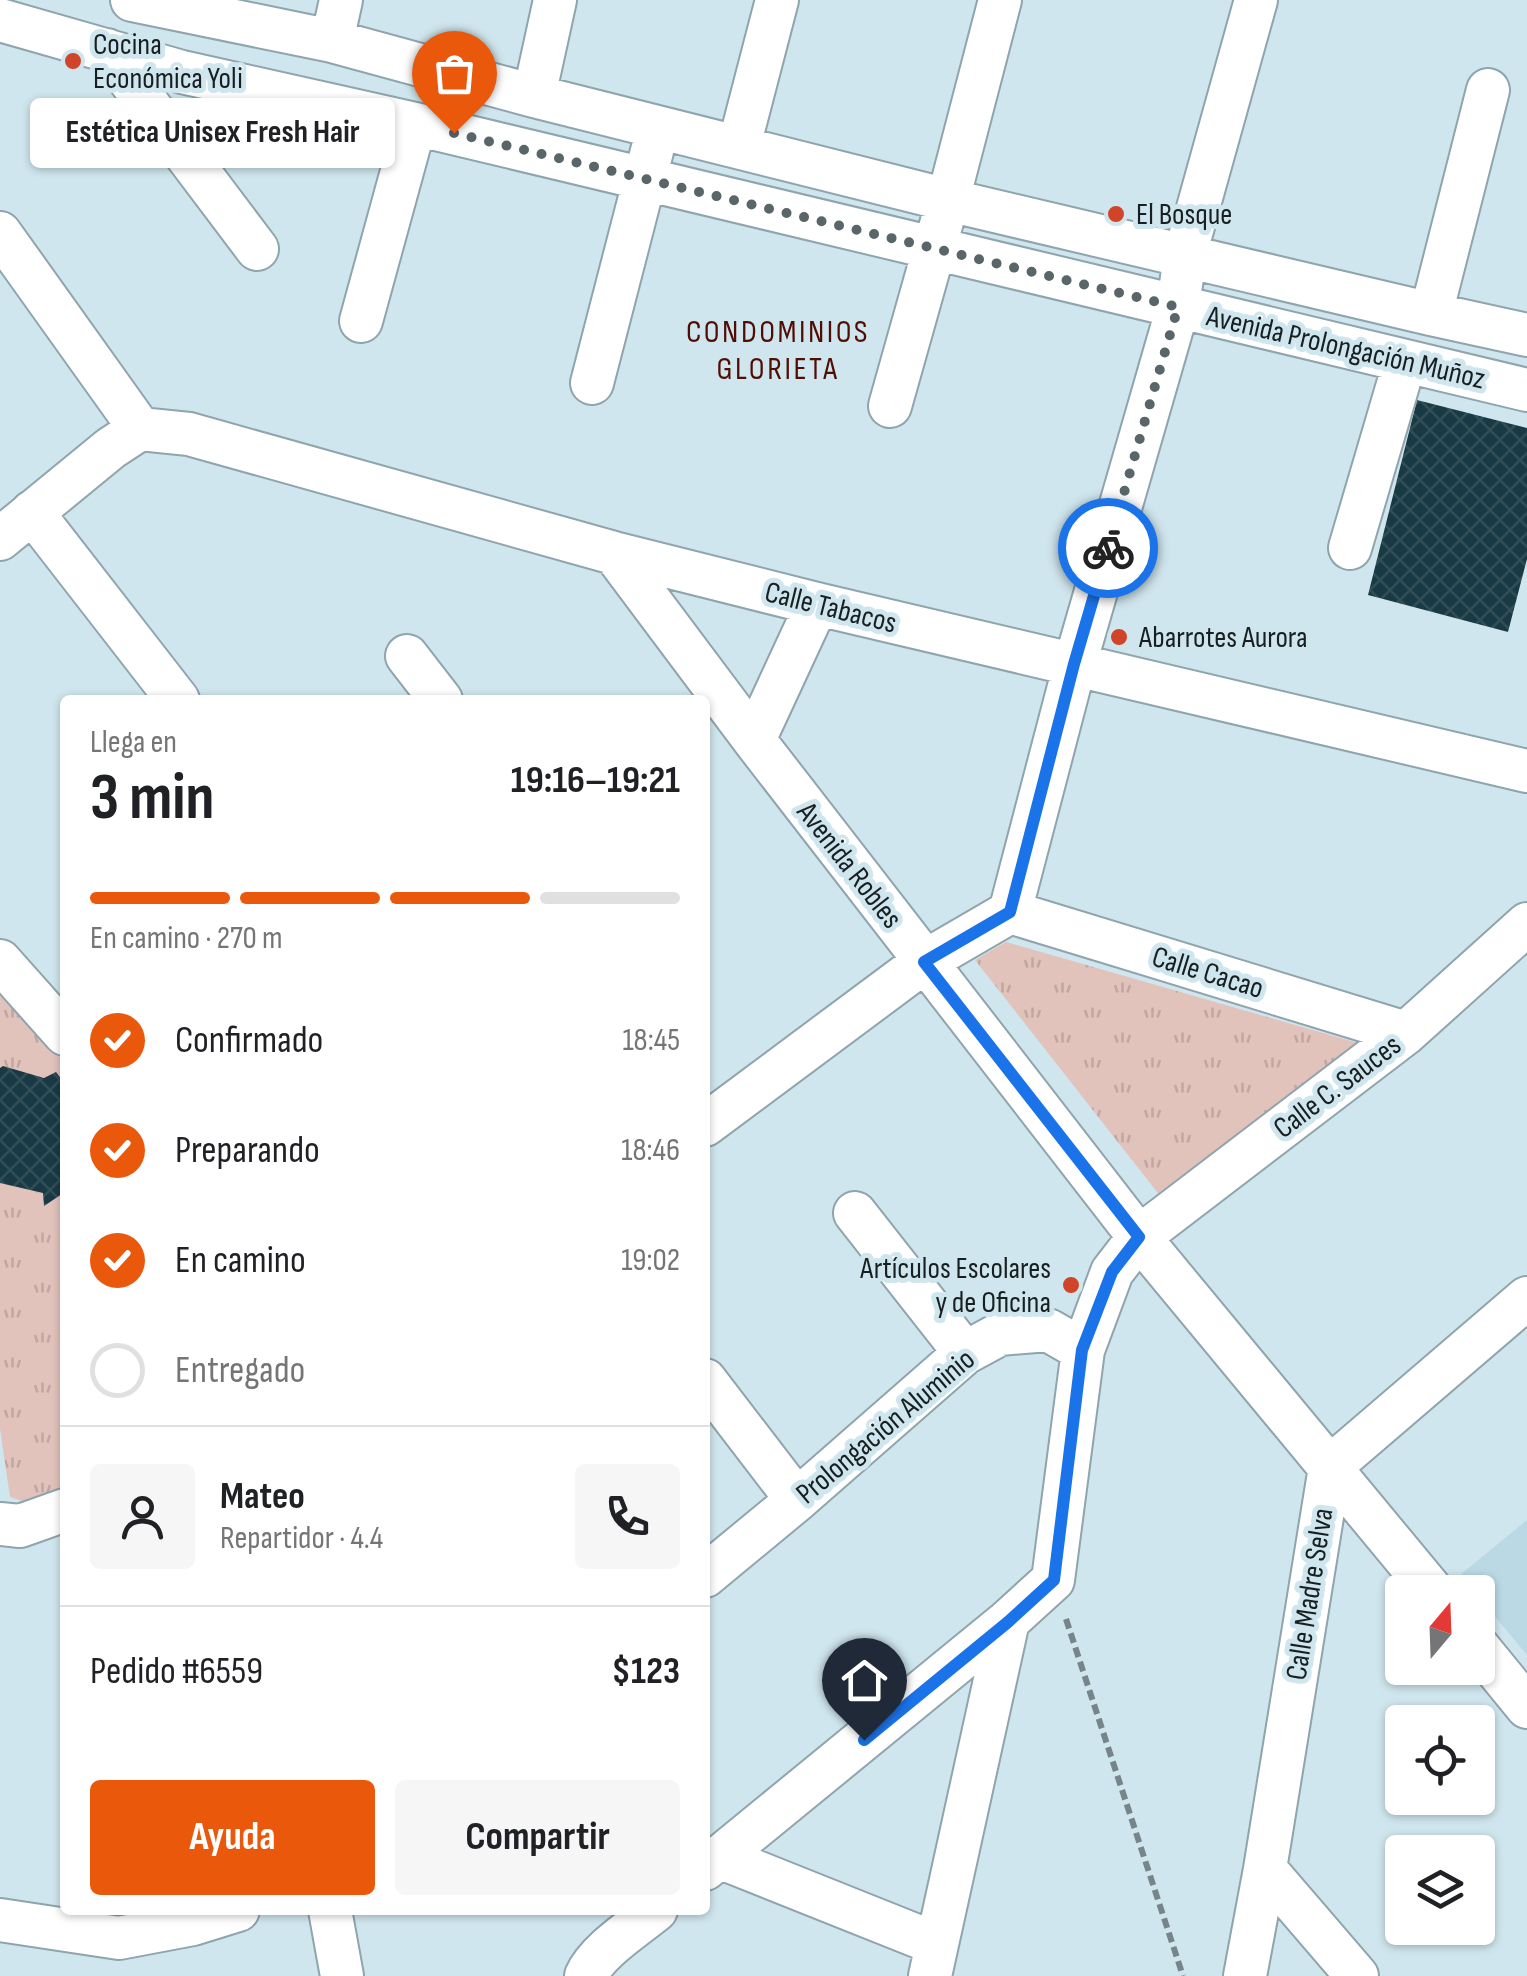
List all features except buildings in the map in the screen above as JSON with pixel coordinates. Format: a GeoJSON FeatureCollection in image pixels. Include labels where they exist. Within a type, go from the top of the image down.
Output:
{"type":"FeatureCollection","features":[{"type":"Feature","properties":{"kind":"street","name":"Avenida Prolongación Muñoz"},"geometry":{"type":"LineString","coordinates":[[132,0],[200,13],[337,20],[534,96],[948,200],[1527,334]]}},
{"type":"Feature","properties":{"kind":"street"},"geometry":{"type":"LineString","coordinates":[[534,96],[555,0]]}},
{"type":"Feature","properties":{"kind":"street"},"geometry":{"type":"LineString","coordinates":[[739,146],[777,0]]}},
{"type":"Feature","properties":{"kind":"street"},"geometry":{"type":"LineString","coordinates":[[890,406],[1000,0]]}},
{"type":"Feature","properties":{"kind":"street"},"geometry":{"type":"LineString","coordinates":[[710,1121],[924,962],[1010,912],[1074,664],[1178,307],[1185,255],[1256,0]]}},
{"type":"Feature","properties":{"kind":"street"},"geometry":{"type":"LineString","coordinates":[[182,72],[200,13]]}},
{"type":"Feature","properties":{"kind":"street","name":"Avenida Prolongación Muñoz"},"geometry":{"type":"LineString","coordinates":[[0,20],[182,72],[415,124],[1527,390]]}},
{"type":"Feature","properties":{"kind":"street"},"geometry":{"type":"LineString","coordinates":[[107,50],[257,249]]}},
{"type":"Feature","properties":{"kind":"street"},"geometry":{"type":"LineString","coordinates":[[1431,314],[1488,90]]}},
{"type":"Feature","properties":{"kind":"street"},"geometry":{"type":"LineString","coordinates":[[361,321],[415,124]]}},
{"type":"Feature","properties":{"kind":"street"},"geometry":{"type":"LineString","coordinates":[[592,384],[658,126]]}},
{"type":"Feature","properties":{"kind":"street"},"geometry":{"type":"LineString","coordinates":[[0,234],[140,430],[110,448],[16,526],[173,695]]}},
{"type":"Feature","properties":{"kind":"street"},"geometry":{"type":"LineString","coordinates":[[1350,548],[1405,361]]}},
{"type":"Feature","properties":{"kind":"street","name":"Calle Tabacos"},"geometry":{"type":"LineString","coordinates":[[140,430],[189,434],[817,604],[1527,771]]}},
{"type":"Feature","properties":{"kind":"street","name":"Avenida Robles"},"geometry":{"type":"LineString","coordinates":[[614,552],[924,962],[1139,1237],[1419,1575]]}},
{"type":"Feature","properties":{"kind":"street"},"geometry":{"type":"LineString","coordinates":[[754,740],[817,604]]}},
{"type":"Feature","properties":{"kind":"street"},"geometry":{"type":"LineString","coordinates":[[406,656],[436,695]]}},
{"type":"Feature","properties":{"kind":"street","name":"Calle Cacao"},"geometry":{"type":"LineString","coordinates":[[1010,912],[1406,1033]]}},
{"type":"Feature","properties":{"kind":"street","name":"Calle C. Sauces"},"geometry":{"type":"LineString","coordinates":[[1054,1580],[1082,1350],[1112,1272],[1139,1237],[1406,1033],[1527,924]]}},
{"type":"Feature","properties":{"kind":"street"},"geometry":{"type":"LineString","coordinates":[[0,961],[60,1028]]}},
{"type":"Feature","properties":{"kind":"street"},"geometry":{"type":"LineString","coordinates":[[855,1213],[964,1353]]}},
{"type":"Feature","properties":{"kind":"street","name":"Calle Madre Selva"},"geometry":{"type":"LineString","coordinates":[[1245,1976],[1330,1467],[1527,1298]]}},
{"type":"Feature","properties":{"kind":"street","name":"Prolongación Aluminio"},"geometry":{"type":"LineString","coordinates":[[710,1572],[964,1353],[1000,1334],[1048,1330],[1082,1350]]}},
{"type":"Feature","properties":{"kind":"street"},"geometry":{"type":"LineString","coordinates":[[710,1387],[797,1500]]}},
{"type":"Feature","properties":{"kind":"street"},"geometry":{"type":"LineString","coordinates":[[0,1524],[20,1526],[60,1512]]}},
{"type":"Feature","properties":{"kind":"street"},"geometry":{"type":"LineString","coordinates":[[1008,1622],[934,1960],[712,1863],[1008,1622],[1054,1580]]}},
{"type":"Feature","properties":{"kind":"street"},"geometry":{"type":"LineString","coordinates":[[1495,1668],[1527,1707]]}},
{"type":"Feature","properties":{"kind":"street"},"geometry":{"type":"LineString","coordinates":[[1265,1869],[1357,1976]]}},
{"type":"Feature","properties":{"kind":"street"},"geometry":{"type":"LineString","coordinates":[[331,1915],[342,1976]]}},
{"type":"Feature","properties":{"kind":"street"},"geometry":{"type":"LineString","coordinates":[[586,1976],[607,1950],[650,1915]]}},
{"type":"Feature","properties":{"kind":"street"},"geometry":{"type":"LineString","coordinates":[[0,1920],[119,1938],[192,1917]]}},
{"type":"Feature","properties":{"kind":"path"},"geometry":{"type":"LineString","coordinates":[[1054,1580],[1183,1976]]}},
{"type":"Feature","properties":{"kind":"shaded area"},"geometry":{"type":"Polygon","coordinates":[[[1527,1520],[1527,1655],[1495,1616],[1495,1575],[1460,1575],[1527,1520]]]}},
{"type":"Feature","properties":{"kind":"green space"},"geometry":{"type":"Polygon","coordinates":[[[1006,942],[1365,1045],[1168,1206],[975,960],[1006,942]]]}},
{"type":"Feature","properties":{"kind":"green space"},"geometry":{"type":"Polygon","coordinates":[[[0,973],[60,1048],[60,1493],[35,1505],[10,1497],[0,1429],[0,973]]]}},
{"type":"Feature","properties":{"kind":"way so far"},"geometry":{"type":"LineString","coordinates":[[454,133],[1178,307],[1108,548]]}},
{"type":"Feature","properties":{"kind":"place","name":"Cocina Económica Yoli"},"geometry":{"type":"Point","coordinates":[73,61]}},
{"type":"Feature","properties":{"kind":"place","name":"Estética Unisex Fresh Hair"},"geometry":{"type":"Point","coordinates":[454,133]}},
{"type":"Feature","properties":{"kind":"place","name":"El Bosque"},"geometry":{"type":"Point","coordinates":[1116,214]}},
{"type":"Feature","properties":{"kind":"place","name":"Abarrotes Aurora"},"geometry":{"type":"Point","coordinates":[1119,637]}},
{"type":"Feature","properties":{"kind":"place","name":"Artículos Escolares y de Oficina"},"geometry":{"type":"Point","coordinates":[1071,1285]}},
{"type":"Feature","properties":{"kind":"district","name":"CONDOMINIOS GLORIETA"},"geometry":{"type":"Point","coordinates":[778,350]}},
{"type":"Feature","properties":{"kind":"route"},"geometry":{"type":"LineString","coordinates":[[864,1740],[1054,1580],[1082,1350],[1112,1272],[1139,1237],[924,962],[1010,912],[1108,548]]}}]}
